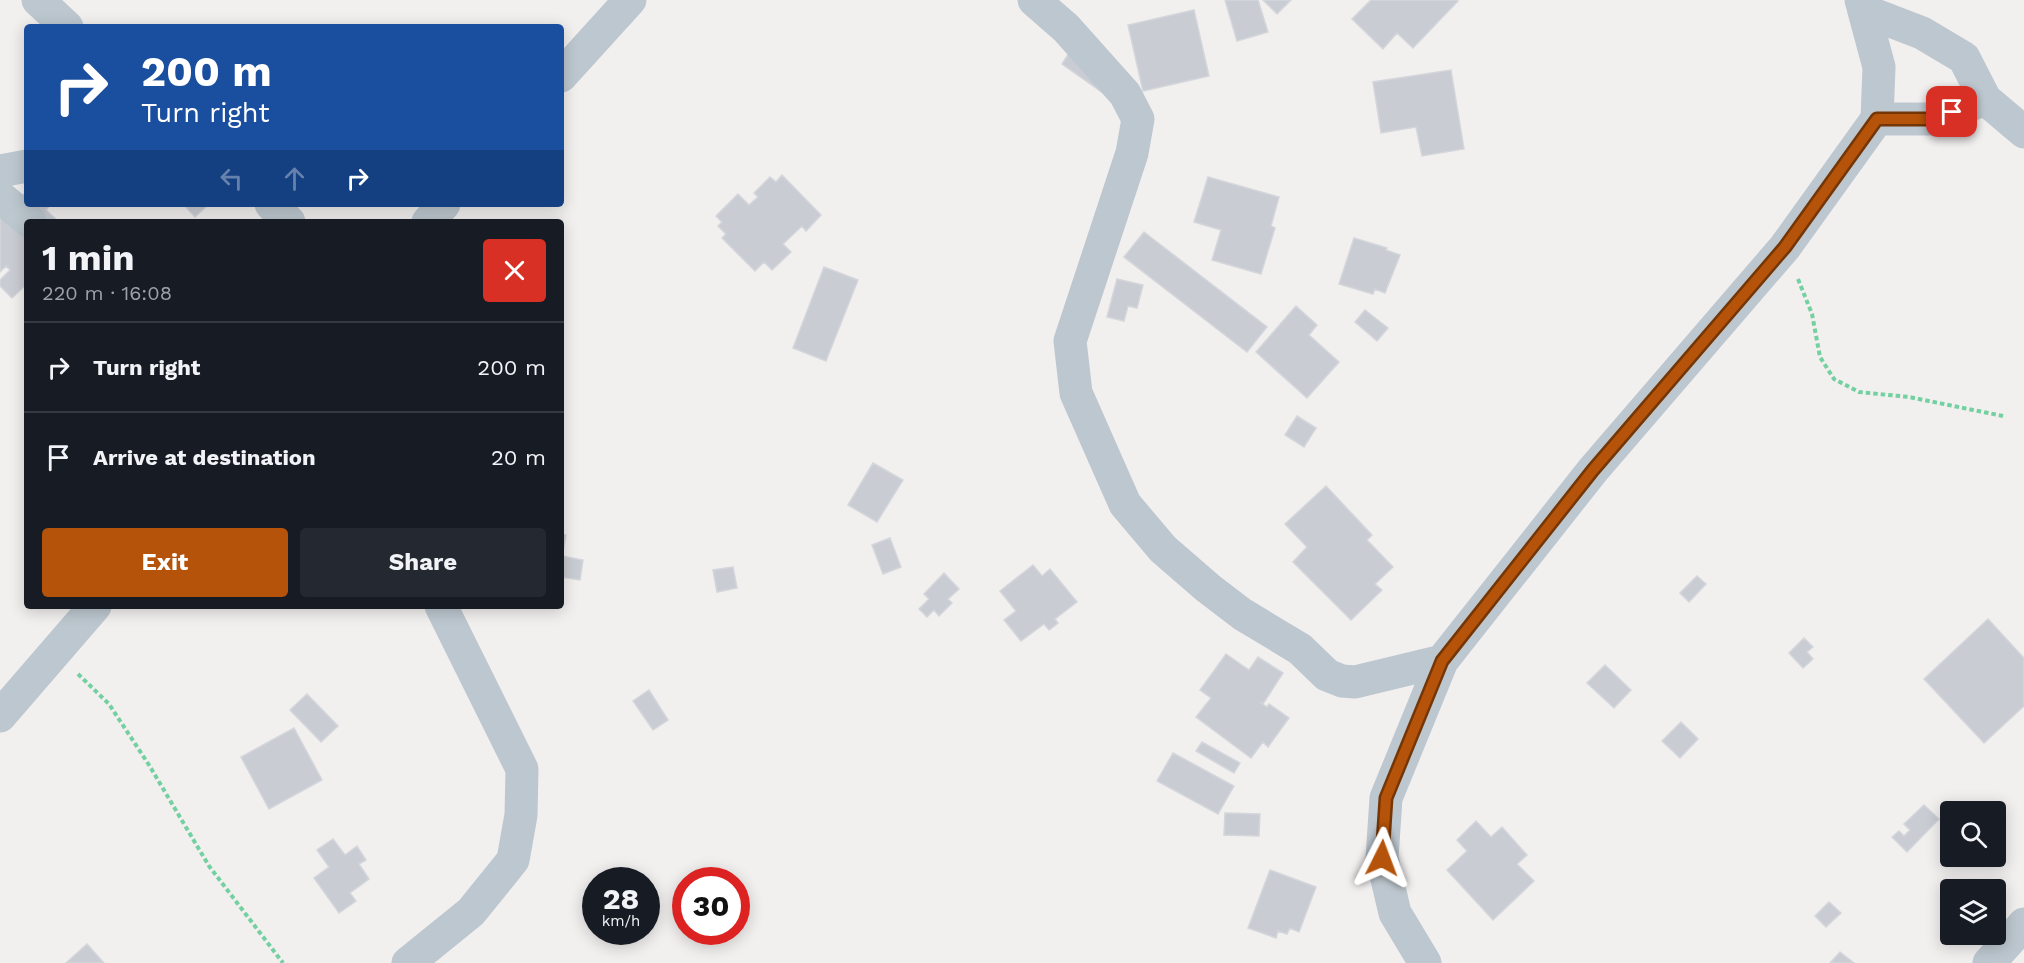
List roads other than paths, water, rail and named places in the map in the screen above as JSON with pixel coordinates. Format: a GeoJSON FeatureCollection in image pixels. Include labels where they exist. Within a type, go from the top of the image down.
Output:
{"type":"FeatureCollection","features":[{"type":"Feature","properties":{"kind":"street"},"geometry":{"type":"LineString","coordinates":[[38,0],[64,24]]}},
{"type":"Feature","properties":{"kind":"street"},"geometry":{"type":"LineString","coordinates":[[564,73],[630,0]]}},
{"type":"Feature","properties":{"kind":"street"},"geometry":{"type":"LineString","coordinates":[[1034,0],[1066,28],[1125,94],[1138,119],[1132,153],[1070,341],[1076,393],[1125,504],[1163,549],[1242,614],[1300,649],[1327,675],[1342,681],[1355,682],[1442,661]]}},
{"type":"Feature","properties":{"kind":"street"},"geometry":{"type":"LineString","coordinates":[[1425,963],[1395,913],[1382,858],[1386,798],[1442,661],[1593,470],[1785,247],[1877,119],[1879,67],[1863,5]]}},
{"type":"Feature","properties":{"kind":"street"},"geometry":{"type":"LineString","coordinates":[[1863,5],[1922,33],[1964,58],[1985,99],[2024,132]]}},
{"type":"Feature","properties":{"kind":"street"},"geometry":{"type":"LineString","coordinates":[[1877,119],[1936,119],[1985,99]]}},
{"type":"Feature","properties":{"kind":"street"},"geometry":{"type":"LineString","coordinates":[[0,171],[24,167]]}},
{"type":"Feature","properties":{"kind":"street"},"geometry":{"type":"LineString","coordinates":[[0,197],[26,219]]}},
{"type":"Feature","properties":{"kind":"street"},"geometry":{"type":"LineString","coordinates":[[274,207],[286,219]]}},
{"type":"Feature","properties":{"kind":"street"},"geometry":{"type":"LineString","coordinates":[[431,219],[441,207]]}},
{"type":"Feature","properties":{"kind":"street"},"geometry":{"type":"LineString","coordinates":[[0,716],[93,609]]}},
{"type":"Feature","properties":{"kind":"street"},"geometry":{"type":"LineString","coordinates":[[408,963],[471,912],[513,860],[521,815],[522,769],[442,609]]}},
{"type":"Feature","properties":{"kind":"street"},"geometry":{"type":"LineString","coordinates":[[1989,963],[2024,924]]}}]}
